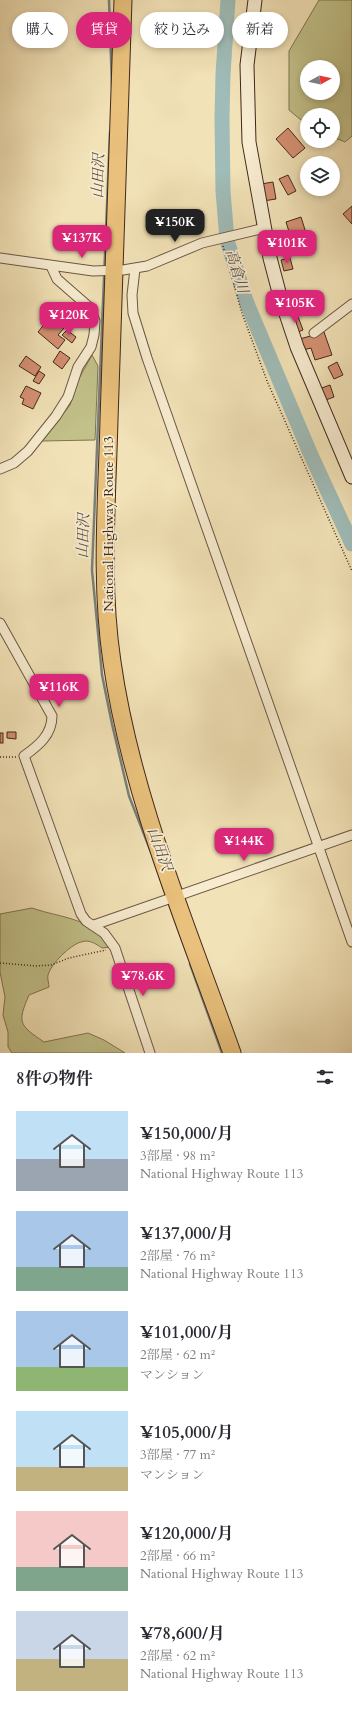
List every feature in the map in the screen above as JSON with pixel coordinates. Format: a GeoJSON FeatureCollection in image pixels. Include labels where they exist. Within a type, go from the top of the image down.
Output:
{"type":"FeatureCollection","features":[{"type":"Feature","properties":{"kind":"highway","name":"National Highway Route 113"},"geometry":{"type":"LineString","coordinates":[[123,0],[113,271],[106,544],[106,602],[112,662],[121,716],[137,776],[176,897],[232,1053]]}},
{"type":"Feature","properties":{"kind":"street"},"geometry":{"type":"LineString","coordinates":[[255,0],[247,66],[249,142],[270,258],[280,296],[297,347],[352,477]]}},
{"type":"Feature","properties":{"kind":"street"},"geometry":{"type":"LineString","coordinates":[[0,258],[93,271],[135,269],[147,266],[202,243],[265,228]]}},
{"type":"Feature","properties":{"kind":"street"},"geometry":{"type":"LineString","coordinates":[[0,468],[14,464],[28,451],[56,416],[68,397],[78,367],[91,347],[95,321],[89,307],[57,279],[51,266]]}},
{"type":"Feature","properties":{"kind":"street"},"geometry":{"type":"LineString","coordinates":[[135,269],[132,295],[133,313],[140,336],[352,942]]}},
{"type":"Feature","properties":{"kind":"street"},"geometry":{"type":"LineString","coordinates":[[314,333],[352,304]]}},
{"type":"Feature","properties":{"kind":"street"},"geometry":{"type":"LineString","coordinates":[[0,623],[52,716],[52,723],[46,736],[24,756],[81,914],[86,921],[104,933],[115,948],[150,1053]]}},
{"type":"Feature","properties":{"kind":"street"},"geometry":{"type":"LineString","coordinates":[[94,925],[352,836]]}},
{"type":"Feature","properties":{"kind":"path"},"geometry":{"type":"LineString","coordinates":[[220,238],[242,313],[267,381],[352,571]]}},
{"type":"Feature","properties":{"kind":"path"},"geometry":{"type":"LineString","coordinates":[[0,757],[24,756]]}},
{"type":"Feature","properties":{"kind":"path"},"geometry":{"type":"LineString","coordinates":[[0,963],[36,966],[51,965],[69,958],[115,948]]}},
{"type":"Feature","properties":{"kind":"shaded area"},"geometry":{"type":"Polygon","coordinates":[[[319,0],[352,0],[352,136],[345,142],[340,140],[340,108],[300,108],[300,119],[289,110],[289,51],[319,0]]]}},
{"type":"Feature","properties":{"kind":"shaded area"},"geometry":{"type":"Polygon","coordinates":[[[92,355],[98,366],[95,440],[42,441],[70,405],[77,382],[92,355]]]}},
{"type":"Feature","properties":{"kind":"shaded area"},"geometry":{"type":"Polygon","coordinates":[[[32,908],[84,924],[93,929],[111,947],[102,948],[92,942],[84,941],[72,947],[62,956],[53,966],[48,975],[49,987],[29,995],[25,1004],[22,1018],[25,1027],[44,1042],[88,1033],[104,1040],[125,1053],[12,1053],[8,1047],[8,1032],[3,1015],[5,997],[0,972],[0,914],[32,908]]]}},
{"type":"Feature","properties":{"kind":"building"},"geometry":{"type":"Polygon","coordinates":[[[288,128],[300,142],[300,148],[305,148],[293,158],[276,139],[288,128]]]}},
{"type":"Feature","properties":{"kind":"building"},"geometry":{"type":"Polygon","coordinates":[[[288,175],[296,191],[288,195],[279,179],[288,175]]]}},
{"type":"Feature","properties":{"kind":"building"},"geometry":{"type":"Polygon","coordinates":[[[273,182],[276,199],[263,201],[261,184],[273,182]]]}},
{"type":"Feature","properties":{"kind":"building"},"geometry":{"type":"Polygon","coordinates":[[[352,206],[352,224],[343,214],[352,206]]]}},
{"type":"Feature","properties":{"kind":"building"},"geometry":{"type":"Polygon","coordinates":[[[301,217],[306,233],[291,238],[286,222],[301,217]]]}},
{"type":"Feature","properties":{"kind":"building"},"geometry":{"type":"Polygon","coordinates":[[[290,258],[293,269],[284,271],[281,260],[290,258]]]}},
{"type":"Feature","properties":{"kind":"building"},"geometry":{"type":"Polygon","coordinates":[[[297,314],[303,330],[293,334],[287,317],[297,314]]]}},
{"type":"Feature","properties":{"kind":"building"},"geometry":{"type":"Polygon","coordinates":[[[46,322],[53,328],[58,323],[64,328],[58,335],[65,340],[58,349],[38,332],[46,322]]]}},
{"type":"Feature","properties":{"kind":"building"},"geometry":{"type":"Polygon","coordinates":[[[67,330],[76,337],[72,343],[62,335],[67,330]]]}},
{"type":"Feature","properties":{"kind":"building"},"geometry":{"type":"Polygon","coordinates":[[[324,332],[332,355],[315,360],[311,348],[303,350],[300,339],[324,332]]]}},
{"type":"Feature","properties":{"kind":"building"},"geometry":{"type":"Polygon","coordinates":[[[60,351],[70,358],[62,369],[53,362],[60,351]]]}},
{"type":"Feature","properties":{"kind":"building"},"geometry":{"type":"Polygon","coordinates":[[[26,356],[41,367],[35,376],[19,366],[26,356]]]}},
{"type":"Feature","properties":{"kind":"building"},"geometry":{"type":"Polygon","coordinates":[[[337,362],[343,375],[334,379],[328,367],[337,362]]]}},
{"type":"Feature","properties":{"kind":"building"},"geometry":{"type":"Polygon","coordinates":[[[39,371],[45,375],[39,384],[33,381],[39,371]]]}},
{"type":"Feature","properties":{"kind":"building"},"geometry":{"type":"Polygon","coordinates":[[[330,385],[334,397],[323,401],[319,389],[330,385]]]}},
{"type":"Feature","properties":{"kind":"building"},"geometry":{"type":"Polygon","coordinates":[[[26,386],[41,393],[33,409],[22,404],[24,399],[20,397],[26,386]]]}},
{"type":"Feature","properties":{"kind":"building"},"geometry":{"type":"Polygon","coordinates":[[[7,732],[16,732],[16,739],[7,738],[7,732]]]}},
{"type":"Feature","properties":{"kind":"building"},"geometry":{"type":"Polygon","coordinates":[[[0,733],[3,733],[3,743],[0,743],[0,733]]]}},
{"type":"Feature","properties":{"kind":"waterway","name":"山田沢"},"geometry":{"type":"LineString","coordinates":[[109,0],[112,87]]}},
{"type":"Feature","properties":{"kind":"waterway","name":"高倉川"},"geometry":{"type":"LineString","coordinates":[[228,0],[223,74],[222,118],[223,191],[227,240],[246,301],[310,453],[352,544]]}},
{"type":"Feature","properties":{"kind":"waterway","name":"山田沢"},"geometry":{"type":"LineString","coordinates":[[110,132],[92,570],[102,675],[112,724],[129,796],[151,852]]}},
{"type":"Feature","properties":{"kind":"waterway","name":"山田沢"},"geometry":{"type":"LineString","coordinates":[[190,964],[222,1053]]}}]}
